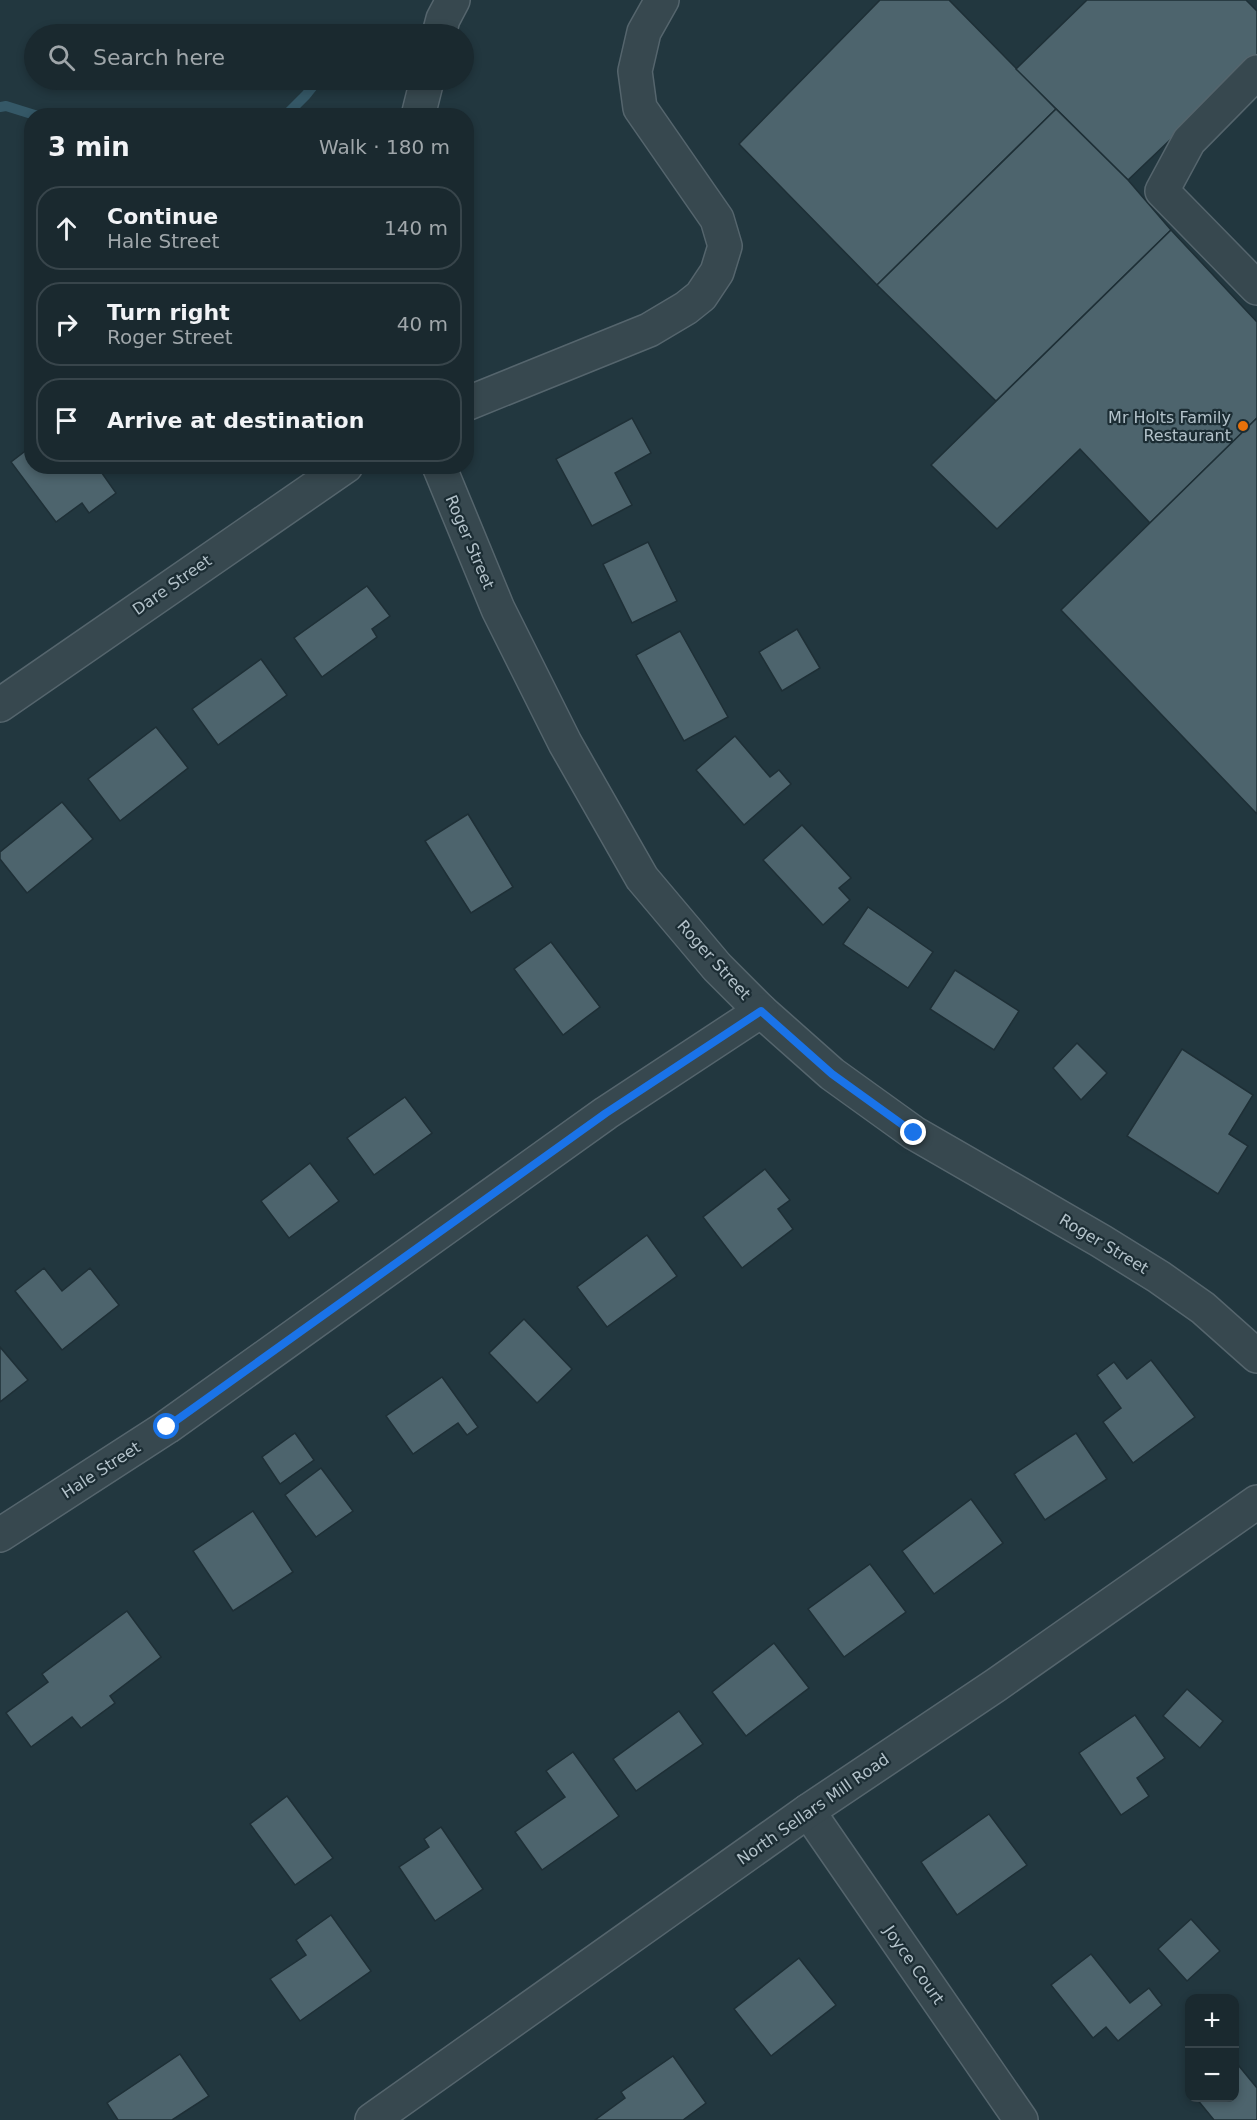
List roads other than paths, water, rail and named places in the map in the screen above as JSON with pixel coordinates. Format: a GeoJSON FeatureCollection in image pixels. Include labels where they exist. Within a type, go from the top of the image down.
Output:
{"type":"FeatureCollection","features":[{"type":"Feature","properties":{"kind":"street"},"geometry":{"type":"LineString","coordinates":[[442,24],[453,0]]}},
{"type":"Feature","properties":{"kind":"street"},"geometry":{"type":"LineString","coordinates":[[474,401],[649,330],[686,308],[701,296],[717,272],[725,246],[717,219],[640,108],[635,71],[644,32],[662,0]]}},
{"type":"Feature","properties":{"kind":"street"},"geometry":{"type":"LineString","coordinates":[[1257,72],[1190,141],[1162,191],[1257,288]]}},
{"type":"Feature","properties":{"kind":"street"},"geometry":{"type":"LineString","coordinates":[[420,108],[425,90]]}},
{"type":"Feature","properties":{"kind":"street","name":"Dare Street"},"geometry":{"type":"LineString","coordinates":[[0,705],[334,474]]}},
{"type":"Feature","properties":{"kind":"street","name":"Roger Street"},"geometry":{"type":"LineString","coordinates":[[442,474],[504,620],[565,743],[642,878],[717,967],[761,1011],[832,1074],[914,1133],[1159,1277],[1203,1308],[1257,1356]]}},
{"type":"Feature","properties":{"kind":"street","name":"Hale Street"},"geometry":{"type":"LineString","coordinates":[[0,1535],[167,1427],[606,1113],[761,1011]]}},
{"type":"Feature","properties":{"kind":"street","name":"North Sellars Mill Road"},"geometry":{"type":"LineString","coordinates":[[372,2120],[808,1811],[996,1685],[1257,1502]]}},
{"type":"Feature","properties":{"kind":"street","name":"Joyce Court"},"geometry":{"type":"LineString","coordinates":[[808,1811],[1021,2120]]}},
{"type":"Feature","properties":{"kind":"waterway"},"geometry":{"type":"LineString","coordinates":[[293,108],[310,90]]}},
{"type":"Feature","properties":{"kind":"waterway"},"geometry":{"type":"LineString","coordinates":[[0,107],[6,106],[24,112]]}},
{"type":"Feature","properties":{"kind":"place","name":"Mr Holts Family Restaurant"},"geometry":{"type":"Point","coordinates":[1243,426]}}]}
